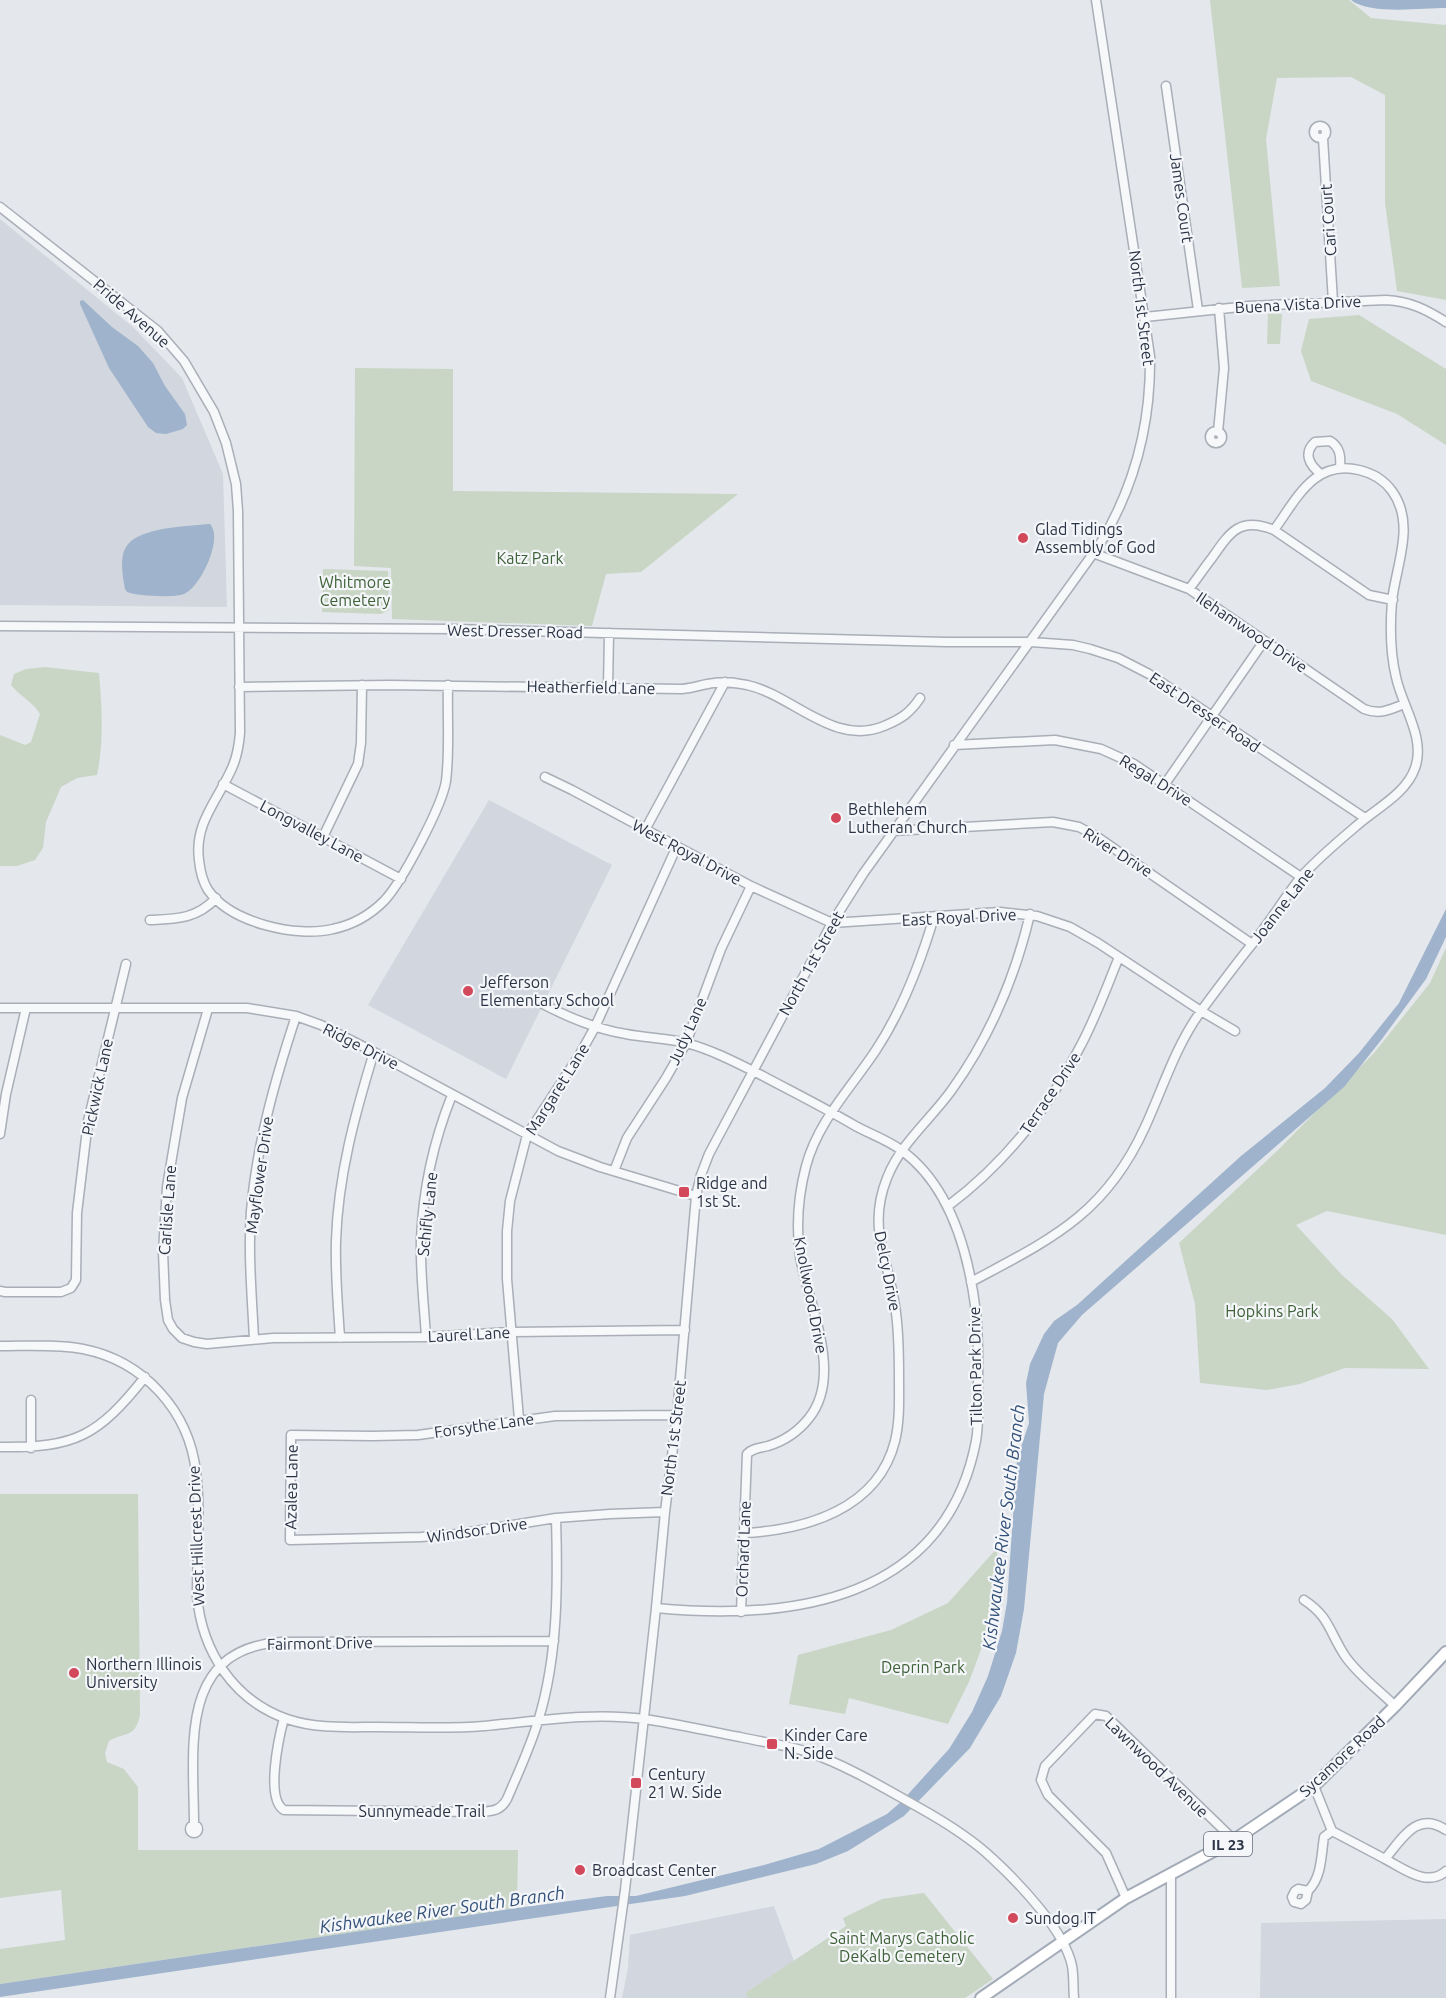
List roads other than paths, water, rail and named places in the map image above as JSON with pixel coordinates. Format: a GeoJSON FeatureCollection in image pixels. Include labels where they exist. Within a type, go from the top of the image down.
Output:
{"type":"FeatureCollection","features":[{"type":"Feature","properties":{"kind":"main road","name":"Sycamore Road"},"geometry":{"type":"LineString","coordinates":[[981,1998],[1126,1898],[1234,1840],[1314,1786],[1446,1652]]}},
{"type":"Feature","properties":{"kind":"street","name":"North 1st Street"},"geometry":{"type":"LineString","coordinates":[[610,1998],[656,1608],[677,1414],[696,1196],[701,1175],[709,1154],[832,923],[892,831],[1031,642],[1110,528],[1123,501],[1142,445],[1150,386],[1150,356],[1096,0]]}},
{"type":"Feature","properties":{"kind":"street","name":"James Court"},"geometry":{"type":"LineString","coordinates":[[1166,86],[1198,310]]}},
{"type":"Feature","properties":{"kind":"street","name":"Cari Court"},"geometry":{"type":"LineString","coordinates":[[1323,138],[1333,302]]}},
{"type":"Feature","properties":{"kind":"street","name":"Pride Avenue"},"geometry":{"type":"LineString","coordinates":[[0,207],[158,332],[184,361],[206,395],[221,427],[236,484],[238,511],[239,745],[232,768],[206,815],[198,848],[204,881],[208,891],[216,898]]}},
{"type":"Feature","properties":{"kind":"street","name":"Buena Vista Drive"},"geometry":{"type":"LineString","coordinates":[[1145,317],[1219,308],[1386,300],[1402,301],[1418,306],[1446,322]]}},
{"type":"Feature","properties":{"kind":"street"},"geometry":{"type":"LineString","coordinates":[[1218,432],[1224,368],[1219,308]]}},
{"type":"Feature","properties":{"kind":"street"},"geometry":{"type":"LineString","coordinates":[[1321,474],[1311,466],[1308,457],[1309,448],[1316,442],[1330,441],[1336,445],[1340,454],[1340,468]]}},
{"type":"Feature","properties":{"kind":"street","name":"Joanne Lane"},"geometry":{"type":"LineString","coordinates":[[971,1282],[1057,1235],[1077,1220],[1104,1193],[1131,1155],[1187,1031],[1201,1011],[1301,877],[1332,847],[1404,786],[1416,767],[1419,751],[1417,740],[1395,676],[1391,649],[1393,600],[1405,528],[1402,509],[1389,487],[1379,478],[1359,470],[1340,468],[1321,474],[1302,489],[1274,530]]}},
{"type":"Feature","properties":{"kind":"street"},"geometry":{"type":"LineString","coordinates":[[1189,590],[1228,535],[1233,530],[1253,524],[1274,530],[1369,595],[1393,600]]}},
{"type":"Feature","properties":{"kind":"street","name":"Ilehamwood Drive"},"geometry":{"type":"LineString","coordinates":[[1093,553],[1189,590],[1364,709],[1377,713],[1404,704]]}},
{"type":"Feature","properties":{"kind":"street","name":"West Dresser Road"},"geometry":{"type":"LineString","coordinates":[[0,626],[238,627],[1031,642]]}},
{"type":"Feature","properties":{"kind":"street"},"geometry":{"type":"LineString","coordinates":[[608,688],[609,633]]}},
{"type":"Feature","properties":{"kind":"street"},"geometry":{"type":"LineString","coordinates":[[1165,784],[1213,718],[1264,641]]}},
{"type":"Feature","properties":{"kind":"street","name":"East Dresser Road"},"geometry":{"type":"LineString","coordinates":[[1031,642],[1073,645],[1118,658],[1149,674],[1365,818]]}},
{"type":"Feature","properties":{"kind":"street"},"geometry":{"type":"LineString","coordinates":[[645,830],[725,682]]}},
{"type":"Feature","properties":{"kind":"street","name":"Heatherfield Lane"},"geometry":{"type":"LineString","coordinates":[[239,687],[362,685],[687,689],[725,682],[748,685],[770,692],[827,724],[837,728],[860,731],[880,728],[904,718],[920,698]]}},
{"type":"Feature","properties":{"kind":"street"},"geometry":{"type":"LineString","coordinates":[[323,837],[358,764],[361,743],[362,685]]}},
{"type":"Feature","properties":{"kind":"street"},"geometry":{"type":"LineString","coordinates":[[150,920],[187,917],[203,910],[216,898],[241,915],[262,924],[297,931],[321,931],[344,926],[365,916],[384,900],[401,879],[443,791],[447,770],[448,686]]}},
{"type":"Feature","properties":{"kind":"street","name":"Regal Drive"},"geometry":{"type":"LineString","coordinates":[[954,746],[1041,740],[1066,741],[1113,753],[1165,784],[1301,877]]}},
{"type":"Feature","properties":{"kind":"street","name":"West Royal Drive"},"geometry":{"type":"LineString","coordinates":[[545,777],[751,886],[832,923]]}},
{"type":"Feature","properties":{"kind":"street","name":"Longvalley Lane"},"geometry":{"type":"LineString","coordinates":[[223,784],[401,879]]}},
{"type":"Feature","properties":{"kind":"street","name":"River Drive"},"geometry":{"type":"LineString","coordinates":[[892,831],[1053,822],[1070,824],[1096,836],[1252,944]]}},
{"type":"Feature","properties":{"kind":"street","name":"Margaret Lane"},"geometry":{"type":"LineString","coordinates":[[519,1419],[507,1279],[507,1231],[512,1192],[527,1135],[595,1027],[677,846]]}},
{"type":"Feature","properties":{"kind":"street","name":"Judy Lane"},"geometry":{"type":"LineString","coordinates":[[614,1171],[627,1138],[686,1043],[721,949],[751,886]]}},
{"type":"Feature","properties":{"kind":"street","name":"East Royal Drive"},"geometry":{"type":"LineString","coordinates":[[832,923],[1000,912],[1030,914],[1070,927],[1235,1031]]}},
{"type":"Feature","properties":{"kind":"street","name":"Delcy Drive"},"geometry":{"type":"LineString","coordinates":[[744,1533],[794,1527],[824,1518],[849,1506],[880,1474],[894,1444],[899,1419],[898,1330],[895,1304],[880,1243],[878,1221],[883,1188],[901,1150],[941,1105],[984,1041],[1006,992],[1030,914]]}},
{"type":"Feature","properties":{"kind":"street","name":"Knollwood Drive"},"geometry":{"type":"LineString","coordinates":[[746,1487],[747,1454],[753,1449],[781,1441],[799,1429],[811,1415],[822,1390],[824,1361],[800,1258],[798,1222],[801,1184],[807,1163],[814,1142],[831,1112],[864,1068],[894,1021],[915,977],[934,917]]}},
{"type":"Feature","properties":{"kind":"street","name":"Terrace Drive"},"geometry":{"type":"LineString","coordinates":[[948,1206],[963,1195],[1004,1155],[1052,1095],[1086,1036],[1119,957]]}},
{"type":"Feature","properties":{"kind":"street","name":"Pickwick Lane"},"geometry":{"type":"LineString","coordinates":[[0,1291],[61,1292],[71,1288],[76,1280],[77,1213],[88,1121],[126,964]]}},
{"type":"Feature","properties":{"kind":"street","name":"Tilton Park Drive"},"geometry":{"type":"LineString","coordinates":[[537,1001],[595,1027],[629,1035],[686,1043],[731,1060],[901,1150],[933,1182],[948,1206],[961,1242],[971,1282],[978,1342],[977,1435],[965,1478],[944,1519],[912,1555],[869,1584],[805,1605],[741,1612],[656,1608]]}},
{"type":"Feature","properties":{"kind":"street","name":"Ridge Drive"},"geometry":{"type":"LineString","coordinates":[[0,1008],[257,1009],[296,1016],[321,1025],[375,1052],[527,1135],[573,1157],[696,1196]]}},
{"type":"Feature","properties":{"kind":"street"},"geometry":{"type":"LineString","coordinates":[[0,1134],[6,1094],[27,1008]]}},
{"type":"Feature","properties":{"kind":"street","name":"Carlisle Lane"},"geometry":{"type":"LineString","coordinates":[[208,1009],[182,1098],[168,1171],[163,1252],[166,1315],[170,1325],[178,1334],[194,1342],[207,1344],[254,1339]]}},
{"type":"Feature","properties":{"kind":"street","name":"Mayflower Drive"},"geometry":{"type":"LineString","coordinates":[[254,1339],[250,1238],[255,1176],[275,1080],[296,1016]]}},
{"type":"Feature","properties":{"kind":"street"},"geometry":{"type":"LineString","coordinates":[[340,1338],[335,1262],[338,1210],[349,1142],[375,1052]]}},
{"type":"Feature","properties":{"kind":"street","name":"Schifly Lane"},"geometry":{"type":"LineString","coordinates":[[426,1337],[422,1273],[423,1218],[435,1147],[452,1095]]}},
{"type":"Feature","properties":{"kind":"street","name":"Laurel Lane"},"geometry":{"type":"LineString","coordinates":[[254,1339],[685,1330]]}},
{"type":"Feature","properties":{"kind":"street","name":"West Hillcrest Drive"},"geometry":{"type":"LineString","coordinates":[[0,1346],[54,1346],[86,1350],[114,1359],[145,1377],[174,1409],[187,1433],[192,1450],[197,1489],[198,1607],[205,1637],[219,1665],[231,1681],[247,1697],[264,1708],[284,1718],[306,1724],[334,1727],[470,1727],[539,1719],[596,1717],[643,1719],[809,1753],[853,1771],[895,1793],[930,1813],[992,1857],[1022,1889],[1062,1941],[1072,1964],[1074,1998]]}},
{"type":"Feature","properties":{"kind":"street"},"geometry":{"type":"LineString","coordinates":[[0,1447],[31,1448],[63,1443],[79,1437],[98,1426],[120,1408],[145,1377]]}},
{"type":"Feature","properties":{"kind":"street"},"geometry":{"type":"LineString","coordinates":[[31,1400],[31,1448]]}},
{"type":"Feature","properties":{"kind":"street","name":"Forsythe Lane"},"geometry":{"type":"LineString","coordinates":[[291,1435],[418,1435],[519,1419],[601,1414],[677,1414]]}},
{"type":"Feature","properties":{"kind":"street","name":"Azalea Lane"},"geometry":{"type":"LineString","coordinates":[[290,1540],[291,1435]]}},
{"type":"Feature","properties":{"kind":"street","name":"Orchard Lane"},"geometry":{"type":"LineString","coordinates":[[741,1612],[746,1487]]}},
{"type":"Feature","properties":{"kind":"street","name":"Windsor Drive"},"geometry":{"type":"LineString","coordinates":[[290,1540],[421,1537],[457,1534],[556,1518],[665,1512]]}},
{"type":"Feature","properties":{"kind":"street","name":"Sunnymeade Trail"},"geometry":{"type":"LineString","coordinates":[[284,1718],[277,1749],[275,1793],[279,1807],[289,1811],[478,1812],[497,1810],[504,1806],[539,1719],[547,1685],[554,1641],[556,1518]]}},
{"type":"Feature","properties":{"kind":"street"},"geometry":{"type":"LineString","coordinates":[[1304,1600],[1317,1609],[1325,1619],[1352,1664],[1395,1706]]}},
{"type":"Feature","properties":{"kind":"street","name":"Fairmont Drive"},"geometry":{"type":"LineString","coordinates":[[219,1665],[252,1647],[281,1642],[554,1641]]}},
{"type":"Feature","properties":{"kind":"street"},"geometry":{"type":"LineString","coordinates":[[194,1825],[196,1716],[205,1689],[219,1665]]}},
{"type":"Feature","properties":{"kind":"street","name":"Lawnwood Avenue"},"geometry":{"type":"LineString","coordinates":[[1126,1898],[1106,1853],[1048,1796],[1041,1780],[1045,1766],[1095,1714],[1106,1716],[1234,1840]]}},
{"type":"Feature","properties":{"kind":"street"},"geometry":{"type":"LineString","coordinates":[[1314,1786],[1332,1831],[1425,1878],[1437,1876],[1446,1871]]}},
{"type":"Feature","properties":{"kind":"street"},"geometry":{"type":"LineString","coordinates":[[1385,1859],[1409,1830],[1417,1825],[1434,1824],[1446,1830]]}},
{"type":"Feature","properties":{"kind":"street"},"geometry":{"type":"LineString","coordinates":[[1308,1891],[1317,1877],[1324,1837],[1332,1831]]}},
{"type":"Feature","properties":{"kind":"street"},"geometry":{"type":"LineString","coordinates":[[1171,1874],[1172,1998]]}},
{"type":"Feature","properties":{"kind":"water"},"geometry":{"type":"Polygon","coordinates":[[[1351,0],[1446,0],[1446,8],[1370,8],[1351,0]]]}},
{"type":"Feature","properties":{"kind":"water"},"geometry":{"type":"Polygon","coordinates":[[[83,300],[112,327],[138,346],[153,363],[165,386],[185,414],[187,425],[183,429],[166,434],[156,433],[148,427],[109,368],[80,304],[83,300]]]}},
{"type":"Feature","properties":{"kind":"water"},"geometry":{"type":"Polygon","coordinates":[[[210,524],[214,531],[212,551],[203,573],[190,590],[184,594],[172,596],[127,592],[122,562],[126,547],[132,540],[152,531],[210,524]]]}},
{"type":"Feature","properties":{"kind":"water"},"geometry":{"type":"Polygon","coordinates":[[[1446,909],[1446,937],[1426,979],[1344,1087],[1082,1315],[1058,1343],[1044,1394],[1024,1609],[1016,1653],[1001,1696],[970,1748],[904,1816],[848,1851],[816,1864],[685,1896],[0,1997],[0,1984],[517,1908],[607,1896],[636,1896],[764,1865],[819,1849],[887,1814],[902,1801],[949,1749],[972,1712],[988,1676],[1002,1631],[1007,1602],[1017,1459],[1029,1423],[1026,1383],[1030,1364],[1044,1334],[1054,1321],[1077,1305],[1241,1156],[1325,1088],[1359,1053],[1399,1003],[1446,909]]]}},
{"type":"Feature","properties":{"kind":"place","name":"Glad Tidings Assembly of God"},"geometry":{"type":"Point","coordinates":[1023,538]}},
{"type":"Feature","properties":{"kind":"place","name":"Bethlehem Lutheran Church"},"geometry":{"type":"Point","coordinates":[836,818]}},
{"type":"Feature","properties":{"kind":"place","name":"Jefferson Elementary School"},"geometry":{"type":"Point","coordinates":[468,991]}},
{"type":"Feature","properties":{"kind":"place","name":"Ridge and 1st St."},"geometry":{"type":"Point","coordinates":[684,1192]}},
{"type":"Feature","properties":{"kind":"place","name":"Northern Illinois University"},"geometry":{"type":"Point","coordinates":[74,1673]}},
{"type":"Feature","properties":{"kind":"place","name":"Kinder Care N. Side"},"geometry":{"type":"Point","coordinates":[772,1744]}},
{"type":"Feature","properties":{"kind":"place","name":"Century 21 W. Side"},"geometry":{"type":"Point","coordinates":[636,1783]}},
{"type":"Feature","properties":{"kind":"place","name":"Broadcast Center"},"geometry":{"type":"Point","coordinates":[580,1870]}},
{"type":"Feature","properties":{"kind":"place","name":"Sundog IT"},"geometry":{"type":"Point","coordinates":[1013,1918]}},
{"type":"Feature","properties":{"kind":"park label","name":"Katz Park"},"geometry":{"type":"Point","coordinates":[530,558]}},
{"type":"Feature","properties":{"kind":"park label","name":"Whitmore Cemetery"},"geometry":{"type":"Point","coordinates":[355,591]}},
{"type":"Feature","properties":{"kind":"park label","name":"Hopkins Park"},"geometry":{"type":"Point","coordinates":[1272,1311]}},
{"type":"Feature","properties":{"kind":"park label","name":"Deprin Park"},"geometry":{"type":"Point","coordinates":[923,1667]}},
{"type":"Feature","properties":{"kind":"park label","name":"Saint Marys Catholic DeKalb Cemetery"},"geometry":{"type":"Point","coordinates":[902,1947]}},
{"type":"Feature","properties":{"kind":"water label","name":"Kishwaukee River South Branch"},"geometry":{"type":"Point","coordinates":[1003,1527]}},
{"type":"Feature","properties":{"kind":"water label","name":"Kishwaukee River South Branch"},"geometry":{"type":"Point","coordinates":[442,1909]}}]}
